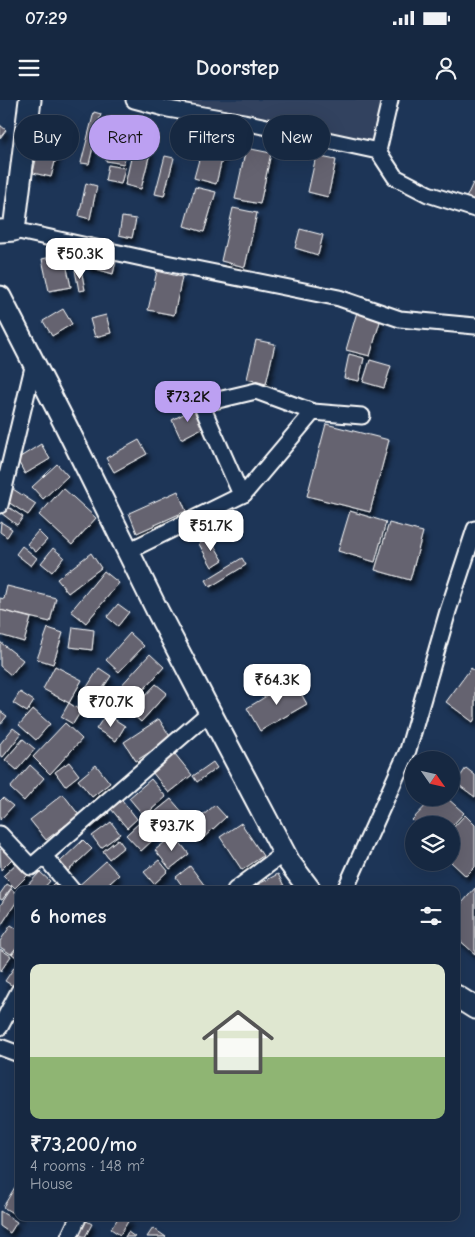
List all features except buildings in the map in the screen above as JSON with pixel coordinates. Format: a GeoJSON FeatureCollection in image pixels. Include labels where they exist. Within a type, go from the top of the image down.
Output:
{"type":"FeatureCollection","features":[{"type":"Feature","properties":{"kind":"main road"},"geometry":{"type":"LineString","coordinates":[[7,231],[30,100]]}},
{"type":"Feature","properties":{"kind":"main road"},"geometry":{"type":"LineString","coordinates":[[0,297],[210,712],[289,862],[307,886]]}},
{"type":"Feature","properties":{"kind":"main road"},"geometry":{"type":"LineString","coordinates":[[460,999],[475,1008]]}},
{"type":"Feature","properties":{"kind":"street"},"geometry":{"type":"LineString","coordinates":[[134,100],[168,109],[244,122],[378,151]]}},
{"type":"Feature","properties":{"kind":"street"},"geometry":{"type":"LineString","coordinates":[[390,100],[378,151],[395,178],[428,194],[475,209]]}},
{"type":"Feature","properties":{"kind":"street"},"geometry":{"type":"LineString","coordinates":[[7,231],[339,298],[400,319],[475,326]]}},
{"type":"Feature","properties":{"kind":"street"},"geometry":{"type":"LineString","coordinates":[[0,505],[34,363]]}},
{"type":"Feature","properties":{"kind":"street"},"geometry":{"type":"LineString","coordinates":[[244,494],[239,490],[202,404],[256,391],[313,412],[362,416]]}},
{"type":"Feature","properties":{"kind":"street"},"geometry":{"type":"LineString","coordinates":[[128,551],[244,494],[313,412]]}},
{"type":"Feature","properties":{"kind":"street"},"geometry":{"type":"LineString","coordinates":[[347,886],[408,750],[448,612],[475,529]]}},
{"type":"Feature","properties":{"kind":"street"},"geometry":{"type":"LineString","coordinates":[[0,834],[31,866],[210,712]]}},
{"type":"Feature","properties":{"kind":"street"},"geometry":{"type":"LineString","coordinates":[[240,886],[284,853]]}},
{"type":"Feature","properties":{"kind":"street"},"geometry":{"type":"LineString","coordinates":[[44,856],[69,886]]}},
{"type":"Feature","properties":{"kind":"street"},"geometry":{"type":"LineString","coordinates":[[0,1027],[15,999]]}},
{"type":"Feature","properties":{"kind":"street"},"geometry":{"type":"LineString","coordinates":[[0,1047],[15,1053]]}},
{"type":"Feature","properties":{"kind":"street"},"geometry":{"type":"LineString","coordinates":[[69,1237],[77,1221]]}},
{"type":"Feature","properties":{"kind":"shaded area"},"geometry":{"type":"Polygon","coordinates":[[[134,100],[390,100],[378,151],[330,141],[330,115],[263,115],[263,127],[253,125],[253,115],[206,115],[134,100]]]}}]}
